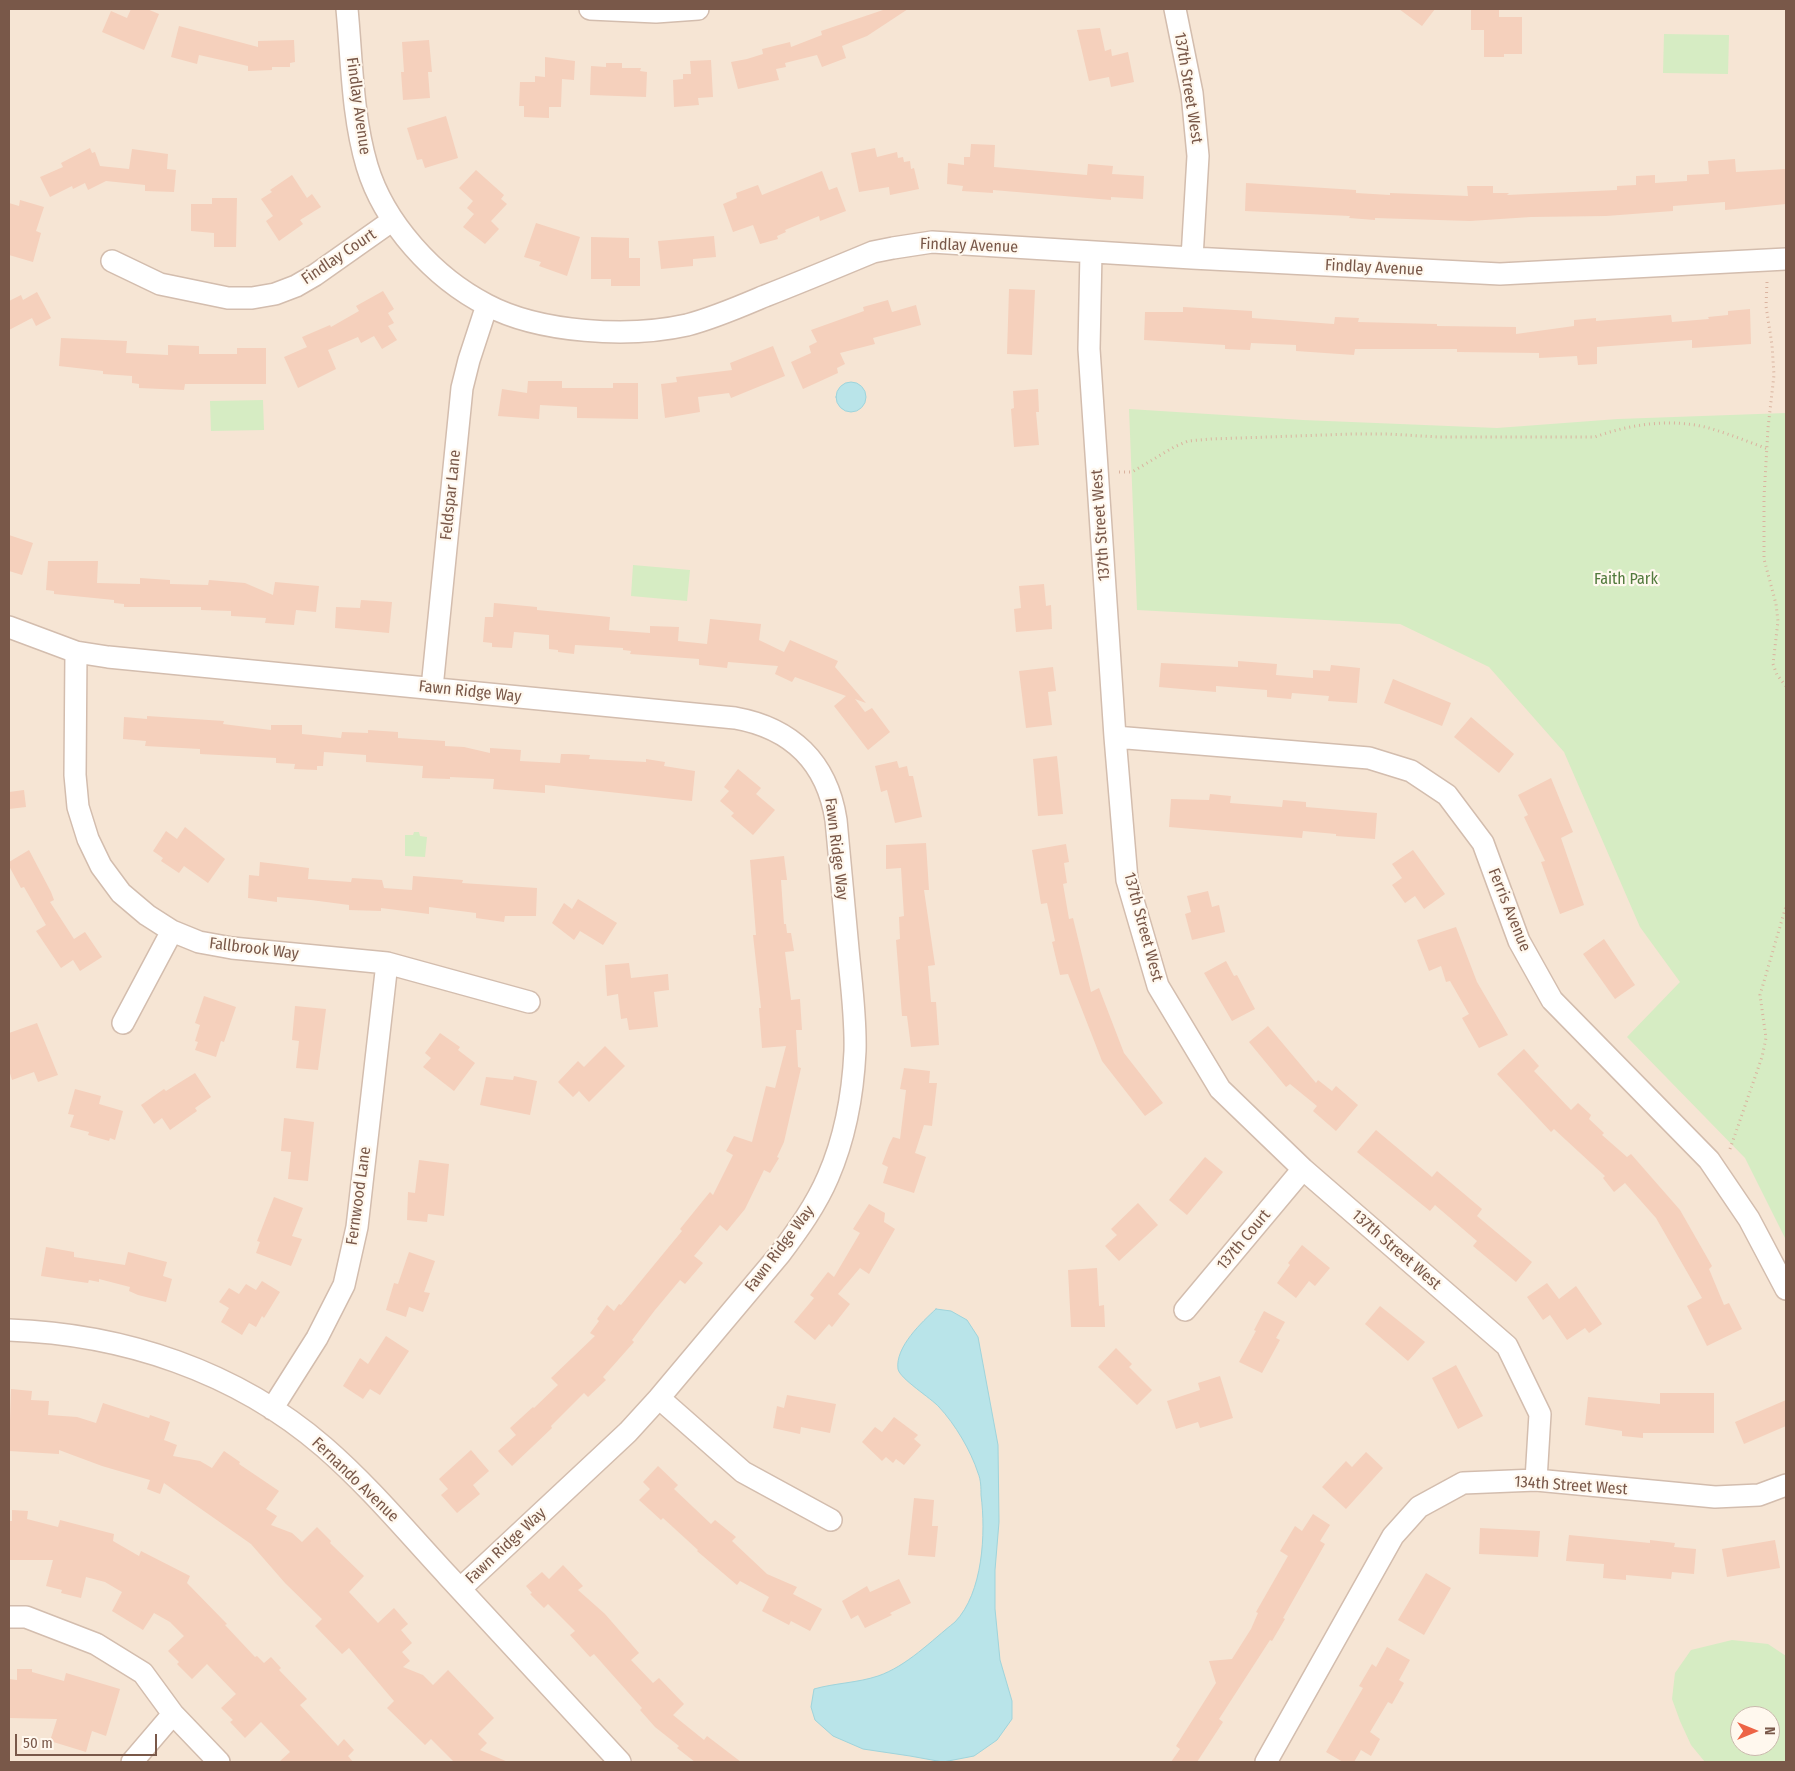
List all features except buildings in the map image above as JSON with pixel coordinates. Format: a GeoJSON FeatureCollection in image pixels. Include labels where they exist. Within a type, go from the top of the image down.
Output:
{"type":"FeatureCollection","features":[{"type":"Feature","properties":{"kind":"street","name":"Findlay Avenue"},"geometry":{"type":"LineString","coordinates":[[347,9],[360,140],[367,168],[378,194],[393,220],[428,262],[448,280],[487,305],[533,321],[556,326],[623,332],[685,325],[715,316],[873,252],[932,242],[1500,274],[1786,259]]}},
{"type":"Feature","properties":{"kind":"street"},"geometry":{"type":"LineString","coordinates":[[590,9],[656,12],[698,9]]}},
{"type":"Feature","properties":{"kind":"street","name":"137th Street West"},"geometry":{"type":"LineString","coordinates":[[1175,9],[1192,93],[1198,156],[1192,258]]}},
{"type":"Feature","properties":{"kind":"street","name":"Findlay Court"},"geometry":{"type":"LineString","coordinates":[[112,261],[160,284],[228,298],[252,298],[275,294],[296,286],[315,275],[393,220]]}},
{"type":"Feature","properties":{"kind":"street","name":"137th Street West"},"geometry":{"type":"LineString","coordinates":[[1091,252],[1088,349],[1115,738],[1127,880],[1158,986],[1220,1089],[1303,1169],[1507,1346],[1540,1414],[1536,1480]]}},
{"type":"Feature","properties":{"kind":"street","name":"Feldspar Lane"},"geometry":{"type":"LineString","coordinates":[[432,688],[462,388],[487,305]]}},
{"type":"Feature","properties":{"kind":"street","name":"Fawn Ridge Way"},"geometry":{"type":"LineString","coordinates":[[9,627],[76,652],[108,657],[755,721],[789,738],[816,765],[833,802],[854,1016],[855,1050],[847,1118],[840,1145],[828,1177],[797,1231],[659,1398],[595,1464],[460,1589]]}},
{"type":"Feature","properties":{"kind":"street","name":"Fallbrook Way"},"geometry":{"type":"LineString","coordinates":[[76,652],[75,775],[78,807],[88,839],[101,866],[121,893],[146,915],[172,931],[199,942],[232,948],[387,963],[529,1002]]}},
{"type":"Feature","properties":{"kind":"street","name":"Ferris Avenue"},"geometry":{"type":"LineString","coordinates":[[1115,738],[1369,758],[1411,771],[1447,795],[1483,843],[1519,941],[1552,1000],[1709,1160],[1749,1219],[1786,1289]]}},
{"type":"Feature","properties":{"kind":"street"},"geometry":{"type":"LineString","coordinates":[[123,1023],[172,931]]}},
{"type":"Feature","properties":{"kind":"street","name":"Fernwood Lane"},"geometry":{"type":"LineString","coordinates":[[272,1409],[317,1338],[344,1285],[357,1227],[387,963]]}},
{"type":"Feature","properties":{"kind":"street","name":"137th Court"},"geometry":{"type":"LineString","coordinates":[[1185,1310],[1303,1169]]}},
{"type":"Feature","properties":{"kind":"street","name":"Fernando Avenue"},"geometry":{"type":"LineString","coordinates":[[9,1330],[73,1335],[142,1350],[208,1374],[239,1389],[272,1409],[317,1442],[346,1468],[620,1762]]}},
{"type":"Feature","properties":{"kind":"street"},"geometry":{"type":"LineString","coordinates":[[659,1398],[742,1472],[832,1520]]}},
{"type":"Feature","properties":{"kind":"street","name":"134th Street West"},"geometry":{"type":"LineString","coordinates":[[1266,1762],[1393,1536],[1419,1507],[1463,1483],[1536,1480],[1715,1497],[1759,1495],[1786,1485]]}},
{"type":"Feature","properties":{"kind":"street"},"geometry":{"type":"LineString","coordinates":[[9,1617],[26,1617],[96,1644],[143,1673],[173,1714],[220,1762]]}},
{"type":"Feature","properties":{"kind":"street"},"geometry":{"type":"LineString","coordinates":[[132,1762],[173,1714]]}},
{"type":"Feature","properties":{"kind":"path"},"geometry":{"type":"LineString","coordinates":[[1767,282],[1766,306],[1772,344],[1774,375],[1768,428],[1764,498],[1764,559],[1776,604],[1778,621],[1774,664],[1777,675],[1786,686]]}},
{"type":"Feature","properties":{"kind":"path"},"geometry":{"type":"LineString","coordinates":[[1119,472],[1132,472],[1174,447],[1188,441],[1352,434],[1388,434],[1438,438],[1595,438],[1616,430],[1651,424],[1680,424],[1708,428],[1768,449]]}},
{"type":"Feature","properties":{"kind":"path"},"geometry":{"type":"LineString","coordinates":[[1730,1149],[1762,1057],[1766,1038],[1760,995],[1786,906]]}},
{"type":"Feature","properties":{"kind":"shaded area"},"geometry":{"type":"Polygon","coordinates":[[[9,9],[1786,9],[1786,1762],[9,1762],[9,9]]]}},
{"type":"Feature","properties":{"kind":"green space"},"geometry":{"type":"Polygon","coordinates":[[[1664,34],[1729,35],[1728,74],[1663,73],[1664,34]]]}},
{"type":"Feature","properties":{"kind":"green space"},"geometry":{"type":"Polygon","coordinates":[[[263,400],[264,430],[211,431],[210,401],[263,400]]]}},
{"type":"Feature","properties":{"kind":"green space","name":"Faith Park"},"geometry":{"type":"Polygon","coordinates":[[[1129,409],[1303,420],[1497,428],[1618,419],[1786,413],[1786,1240],[1745,1158],[1627,1037],[1680,982],[1640,927],[1564,752],[1489,667],[1400,624],[1137,610],[1129,409]]]}},
{"type":"Feature","properties":{"kind":"green space"},"geometry":{"type":"Polygon","coordinates":[[[633,565],[690,570],[687,601],[631,596],[633,565]]]}},
{"type":"Feature","properties":{"kind":"green space"},"geometry":{"type":"Polygon","coordinates":[[[414,832],[419,832],[420,836],[427,837],[425,857],[405,856],[405,835],[413,835],[414,832]]]}},
{"type":"Feature","properties":{"kind":"green space"},"geometry":{"type":"Polygon","coordinates":[[[1732,1640],[1768,1644],[1786,1656],[1786,1762],[1705,1762],[1691,1745],[1672,1699],[1675,1673],[1691,1650],[1732,1640]]]}},
{"type":"Feature","properties":{"kind":"water"},"geometry":{"type":"Polygon","coordinates":[[[851,382],[857,383],[865,391],[865,403],[857,411],[851,412],[845,411],[837,403],[836,397],[837,391],[845,383],[851,382]]]}},
{"type":"Feature","properties":{"kind":"water"},"geometry":{"type":"Polygon","coordinates":[[[936,1309],[951,1311],[967,1320],[978,1337],[998,1445],[999,1522],[995,1570],[995,1609],[1000,1660],[1012,1701],[1012,1719],[997,1740],[974,1756],[943,1762],[863,1749],[833,1736],[815,1720],[811,1707],[814,1689],[878,1676],[899,1666],[955,1622],[972,1595],[980,1562],[983,1527],[979,1476],[962,1438],[951,1421],[935,1403],[904,1378],[898,1369],[898,1361],[905,1344],[917,1328],[936,1309]]]}}]}
